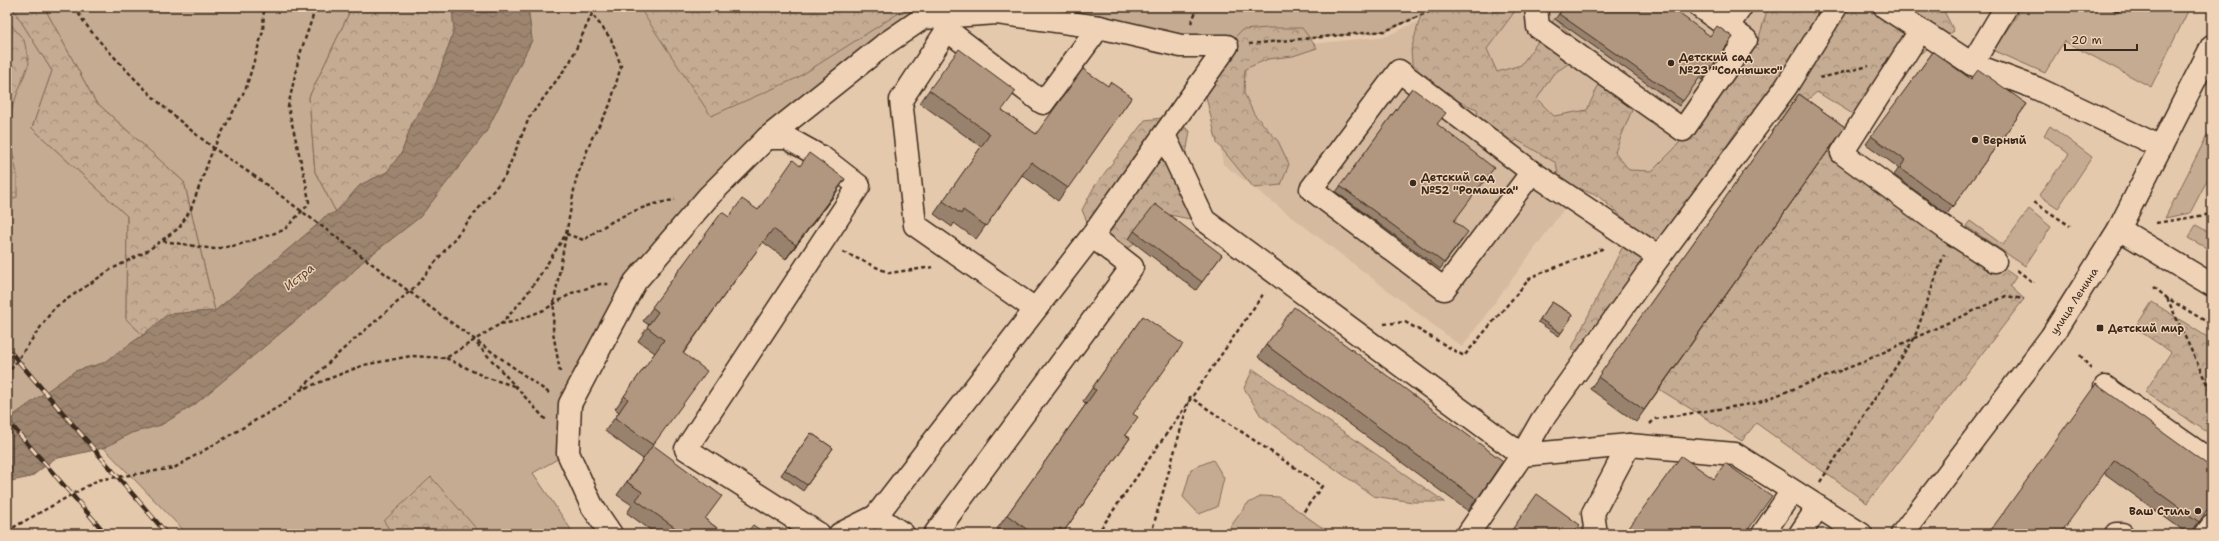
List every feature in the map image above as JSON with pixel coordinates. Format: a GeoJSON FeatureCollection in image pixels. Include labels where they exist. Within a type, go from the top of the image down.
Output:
{"type":"FeatureCollection","features":[{"type":"Feature","properties":{"kind":"main road"},"geometry":{"type":"LineString","coordinates":[[1536,7],[1538,27],[1683,130],[1746,40],[1700,7]]}},
{"type":"Feature","properties":{"kind":"main road"},"geometry":{"type":"LineString","coordinates":[[1728,26],[1741,7]]}},
{"type":"Feature","properties":{"kind":"main road"},"geometry":{"type":"LineString","coordinates":[[1468,534],[1522,455],[1542,420],[1659,258],[1786,87],[1836,7]]}},
{"type":"Feature","properties":{"kind":"main road"},"geometry":{"type":"LineString","coordinates":[[1885,7],[1972,64],[2036,88],[2161,146]]}},
{"type":"Feature","properties":{"kind":"main road"},"geometry":{"type":"LineString","coordinates":[[1972,64],[2006,7]]}},
{"type":"Feature","properties":{"kind":"main road"},"geometry":{"type":"LineString","coordinates":[[611,534],[592,506],[568,453],[570,404],[635,282],[708,196],[767,138],[885,44],[922,18],[997,13],[1099,27],[1181,46],[1227,46]]}},
{"type":"Feature","properties":{"kind":"main road"},"geometry":{"type":"LineString","coordinates":[[922,18],[947,30],[1043,103],[1099,27]]}},
{"type":"Feature","properties":{"kind":"main road"},"geometry":{"type":"LineString","coordinates":[[947,30],[901,100],[915,225],[1036,309]]}},
{"type":"Feature","properties":{"kind":"main road"},"geometry":{"type":"LineString","coordinates":[[1920,31],[1842,153],[1952,233],[1995,261]]}},
{"type":"Feature","properties":{"kind":"main road"},"geometry":{"type":"LineString","coordinates":[[840,534],[876,516],[1092,236],[1227,46]]}},
{"type":"Feature","properties":{"kind":"main road","name":"улица Ленина"},"geometry":{"type":"LineString","coordinates":[[1902,534],[2050,337],[2119,229],[2212,46]]}},
{"type":"Feature","properties":{"kind":"main road"},"geometry":{"type":"LineString","coordinates":[[1532,172],[1444,289],[1311,189],[1399,71],[1532,172],[1659,258]]}},
{"type":"Feature","properties":{"kind":"main road"},"geometry":{"type":"LineString","coordinates":[[1164,135],[1204,220],[1522,455],[1629,445],[1735,454],[1862,534]]}},
{"type":"Feature","properties":{"kind":"main road"},"geometry":{"type":"LineString","coordinates":[[767,138],[787,138],[823,158],[859,186],[686,449],[819,534]]}},
{"type":"Feature","properties":{"kind":"main road"},"geometry":{"type":"LineString","coordinates":[[2119,229],[2212,285]]}},
{"type":"Feature","properties":{"kind":"main road"},"geometry":{"type":"LineString","coordinates":[[935,534],[1132,267],[1092,236]]}},
{"type":"Feature","properties":{"kind":"main road"},"geometry":{"type":"LineString","coordinates":[[2105,387],[2212,462]]}},
{"type":"Feature","properties":{"kind":"main road"},"geometry":{"type":"LineString","coordinates":[[1596,534],[1593,513],[1629,445]]}},
{"type":"Feature","properties":{"kind":"main road"},"geometry":{"type":"LineString","coordinates":[[1763,534],[1806,500]]}},
{"type":"Feature","properties":{"kind":"main road"},"geometry":{"type":"LineString","coordinates":[[1800,534],[1806,500]]}},
{"type":"Feature","properties":{"kind":"main road"},"geometry":{"type":"LineString","coordinates":[[876,516],[903,534]]}},
{"type":"Feature","properties":{"kind":"main road"},"geometry":{"type":"LineString","coordinates":[[2206,534],[2212,526]]}},
{"type":"Feature","properties":{"kind":"main road"},"geometry":{"type":"LineString","coordinates":[[2116,534],[2122,534]]}},
{"type":"Feature","properties":{"kind":"path"},"geometry":{"type":"LineString","coordinates":[[75,7],[85,26],[145,90],[213,149],[253,175],[474,340],[550,394],[570,404]]}},
{"type":"Feature","properties":{"kind":"path"},"geometry":{"type":"LineString","coordinates":[[7,375],[54,308],[110,270],[163,241],[180,228],[191,209],[213,149],[246,88],[263,31],[264,7]]}},
{"type":"Feature","properties":{"kind":"path"},"geometry":{"type":"LineString","coordinates":[[163,241],[214,249],[238,245],[284,230],[306,207],[309,202],[306,182],[288,107],[299,57],[316,7]]}},
{"type":"Feature","properties":{"kind":"path"},"geometry":{"type":"LineString","coordinates":[[570,404],[563,386],[553,332],[554,302],[576,179],[592,138],[610,105],[621,66],[611,39],[592,14],[590,7]]}},
{"type":"Feature","properties":{"kind":"path"},"geometry":{"type":"LineString","coordinates":[[1227,46],[1385,30],[1440,7]]}},
{"type":"Feature","properties":{"kind":"path"},"geometry":{"type":"LineString","coordinates":[[7,531],[98,480],[174,468],[285,403],[300,390],[340,352],[416,286],[506,176],[529,118],[570,62],[592,14]]}},
{"type":"Feature","properties":{"kind":"path"},"geometry":{"type":"LineString","coordinates":[[1786,87],[1902,58]]}},
{"type":"Feature","properties":{"kind":"path"},"geometry":{"type":"LineString","coordinates":[[566,234],[584,240],[598,229],[654,203],[708,196]]}},
{"type":"Feature","properties":{"kind":"path"},"geometry":{"type":"LineString","coordinates":[[2034,202],[2070,226]]}},
{"type":"Feature","properties":{"kind":"path"},"geometry":{"type":"LineString","coordinates":[[2156,223],[2212,214]]}},
{"type":"Feature","properties":{"kind":"path"},"geometry":{"type":"LineString","coordinates":[[1806,500],[1914,339],[1952,233]]}},
{"type":"Feature","properties":{"kind":"path"},"geometry":{"type":"LineString","coordinates":[[446,358],[500,324],[511,314],[530,290],[566,234]]}},
{"type":"Feature","properties":{"kind":"path"},"geometry":{"type":"LineString","coordinates":[[1383,324],[1405,322],[1464,356],[1531,277],[1629,238]]}},
{"type":"Feature","properties":{"kind":"path"},"geometry":{"type":"LineString","coordinates":[[866,263],[889,273],[969,262]]}},
{"type":"Feature","properties":{"kind":"path"},"geometry":{"type":"LineString","coordinates":[[1097,534],[1190,397],[1278,275]]}},
{"type":"Feature","properties":{"kind":"path"},"geometry":{"type":"LineString","coordinates":[[500,324],[512,322],[544,310],[554,302],[572,293],[600,284],[635,282]]}},
{"type":"Feature","properties":{"kind":"path"},"geometry":{"type":"LineString","coordinates":[[2154,287],[2167,298],[2212,325]]}},
{"type":"Feature","properties":{"kind":"path"},"geometry":{"type":"LineString","coordinates":[[1629,445],[1655,419],[1757,403],[1858,364],[2006,296],[2024,299]]}},
{"type":"Feature","properties":{"kind":"path"},"geometry":{"type":"LineString","coordinates":[[2167,298],[2212,395]]}},
{"type":"Feature","properties":{"kind":"path"},"geometry":{"type":"LineString","coordinates":[[474,340],[546,420],[568,453]]}},
{"type":"Feature","properties":{"kind":"path"},"geometry":{"type":"LineString","coordinates":[[300,390],[364,365],[411,356],[446,358],[462,364],[485,377],[514,386]]}},
{"type":"Feature","properties":{"kind":"path"},"geometry":{"type":"LineString","coordinates":[[1190,397],[1322,486],[1302,514]]}},
{"type":"Feature","properties":{"kind":"path"},"geometry":{"type":"LineString","coordinates":[[1151,534],[1190,397]]}},
{"type":"Feature","properties":{"kind":"shaded area"},"geometry":{"type":"Polygon","coordinates":[[[1448,7],[1797,7],[1645,221],[1586,179],[1462,347],[1223,164],[1209,90],[1238,52],[1387,36],[1448,7]]]}},
{"type":"Feature","properties":{"kind":"green space"},"geometry":{"type":"Polygon","coordinates":[[[7,7],[12,7],[52,71],[32,128],[127,216],[126,319],[143,335],[103,363],[75,371],[7,420],[7,7]]]}},
{"type":"Feature","properties":{"kind":"green space"},"geometry":{"type":"Polygon","coordinates":[[[12,7],[44,7],[95,101],[184,182],[215,311],[168,314],[143,335],[126,319],[127,216],[32,128],[52,71],[12,7]]]}},
{"type":"Feature","properties":{"kind":"green space"},"geometry":{"type":"Polygon","coordinates":[[[44,7],[352,7],[309,97],[315,172],[336,212],[324,217],[317,225],[215,311],[184,182],[95,101],[44,7]]]}},
{"type":"Feature","properties":{"kind":"green space"},"geometry":{"type":"Polygon","coordinates":[[[352,7],[452,7],[454,30],[435,86],[412,123],[402,152],[387,172],[360,185],[336,212],[315,172],[309,97],[352,7]]]}},
{"type":"Feature","properties":{"kind":"green space"},"geometry":{"type":"Polygon","coordinates":[[[528,7],[1440,7],[1385,31],[1227,46],[1099,27],[922,18],[806,107],[635,282],[570,404],[568,453],[533,473],[574,534],[187,534],[104,448],[131,433],[161,425],[194,405],[348,277],[362,262],[420,217],[486,132],[532,40],[528,7]]]}},
{"type":"Feature","properties":{"kind":"green space"},"geometry":{"type":"Polygon","coordinates":[[[639,7],[912,7],[902,11],[797,78],[711,116],[639,7]]]}},
{"type":"Feature","properties":{"kind":"green space"},"geometry":{"type":"Polygon","coordinates":[[[1423,7],[1518,7],[1487,49],[1497,72],[1521,65],[1555,18],[1572,36],[1574,60],[1553,74],[1537,99],[1554,116],[1587,110],[1597,88],[1611,67],[1634,105],[1615,152],[1629,170],[1652,171],[1675,148],[1758,41],[1768,7],[1817,7],[1818,19],[1858,7],[1942,7],[1954,31],[1918,55],[1875,119],[1851,113],[1817,92],[1786,118],[1762,125],[1746,117],[1590,350],[1571,350],[1633,226],[1598,196],[1559,181],[1556,163],[1517,140],[1496,153],[1480,134],[1477,109],[1447,97],[1413,74],[1411,50],[1423,7]]]}},
{"type":"Feature","properties":{"kind":"green space"},"geometry":{"type":"Polygon","coordinates":[[[2023,7],[2190,7],[2151,87],[2064,41],[2045,73],[1993,50],[2023,7]]]}},
{"type":"Feature","properties":{"kind":"green space"},"geometry":{"type":"Polygon","coordinates":[[[7,20],[24,40],[29,63],[13,105],[8,130],[17,174],[17,197],[7,201],[7,20]]]}},
{"type":"Feature","properties":{"kind":"green space"},"geometry":{"type":"Polygon","coordinates":[[[1302,28],[1317,48],[1293,56],[1268,59],[1245,69],[1244,93],[1254,114],[1278,141],[1289,164],[1281,185],[1254,188],[1217,143],[1203,84],[1212,60],[1242,30],[1302,28]]]}},
{"type":"Feature","properties":{"kind":"green space"},"geometry":{"type":"Polygon","coordinates":[[[1170,117],[1190,131],[1186,154],[1194,177],[1209,202],[1190,219],[1165,214],[1146,226],[1131,247],[1098,247],[1082,210],[1094,187],[1145,120],[1170,117]]]}},
{"type":"Feature","properties":{"kind":"green space"},"geometry":{"type":"Polygon","coordinates":[[[2050,126],[2092,157],[2058,208],[2039,195],[2069,154],[2044,135],[2050,126]]]}},
{"type":"Feature","properties":{"kind":"green space"},"geometry":{"type":"Polygon","coordinates":[[[2212,126],[2212,171],[2190,213],[2165,218],[2212,126]]]}},
{"type":"Feature","properties":{"kind":"green space"},"geometry":{"type":"Polygon","coordinates":[[[1831,147],[2016,277],[2010,286],[2024,299],[1867,503],[1756,423],[1742,441],[1659,389],[1831,147]]]}},
{"type":"Feature","properties":{"kind":"green space"},"geometry":{"type":"Polygon","coordinates":[[[2029,209],[2051,227],[2025,266],[1966,226],[1970,221],[2003,245],[2029,209]]]}},
{"type":"Feature","properties":{"kind":"green space"},"geometry":{"type":"Polygon","coordinates":[[[2196,225],[2212,234],[2212,251],[2188,238],[2196,225]]]}},
{"type":"Feature","properties":{"kind":"green space"},"geometry":{"type":"Polygon","coordinates":[[[2152,302],[2212,340],[2212,435],[2145,392],[2171,352],[2135,328],[2152,302]]]}},
{"type":"Feature","properties":{"kind":"green space"},"geometry":{"type":"Polygon","coordinates":[[[1253,369],[1445,502],[1413,502],[1373,496],[1261,416],[1244,388],[1253,369]]]}},
{"type":"Feature","properties":{"kind":"green space"},"geometry":{"type":"Polygon","coordinates":[[[1213,460],[1224,478],[1217,507],[1199,514],[1183,497],[1191,469],[1213,460]]]}},
{"type":"Feature","properties":{"kind":"green space"},"geometry":{"type":"Polygon","coordinates":[[[431,477],[481,534],[392,534],[384,521],[431,477]]]}},
{"type":"Feature","properties":{"kind":"green space"},"geometry":{"type":"Polygon","coordinates":[[[1262,496],[1279,497],[1331,534],[1225,534],[1247,504],[1262,496]]]}},
{"type":"Feature","properties":{"kind":"water","name":"Истра"},"geometry":{"type":"Polygon","coordinates":[[[452,7],[528,7],[532,40],[486,132],[420,217],[362,262],[348,277],[194,405],[161,425],[131,433],[104,448],[54,459],[31,477],[11,481],[7,485],[7,420],[75,371],[103,363],[143,335],[168,314],[215,311],[317,225],[324,217],[336,212],[360,185],[387,172],[402,152],[412,123],[435,86],[454,30],[452,7]]]}},
{"type":"Feature","properties":{"kind":"building","name":"Детский сад №23 \"Солнышко\""},"geometry":{"type":"Polygon","coordinates":[[[1564,7],[1670,7],[1710,36],[1717,26],[1733,37],[1706,75],[1703,73],[1683,101],[1559,14],[1564,7]]]}},
{"type":"Feature","properties":{"kind":"building"},"geometry":{"type":"Polygon","coordinates":[[[959,49],[1016,91],[1002,110],[1036,134],[1083,69],[1108,86],[1110,82],[1132,97],[1068,188],[1031,162],[986,226],[963,210],[961,214],[943,201],[990,134],[929,90],[959,49]]]}},
{"type":"Feature","properties":{"kind":"building"},"geometry":{"type":"Polygon","coordinates":[[[1933,52],[1971,79],[1979,70],[2027,104],[1953,206],[1900,168],[1905,160],[1871,136],[1933,52]]]}},
{"type":"Feature","properties":{"kind":"building","name":"Детский сад №52 \"Ромашка\""},"geometry":{"type":"Polygon","coordinates":[[[1412,88],[1446,113],[1437,124],[1494,168],[1454,221],[1468,232],[1444,263],[1340,186],[1412,88]]]}},
{"type":"Feature","properties":{"kind":"building"},"geometry":{"type":"Polygon","coordinates":[[[1799,94],[1845,127],[1644,410],[1598,377],[1799,94]]]}},
{"type":"Feature","properties":{"kind":"building"},"geometry":{"type":"Polygon","coordinates":[[[809,153],[845,179],[796,245],[773,229],[733,283],[683,353],[707,371],[653,445],[615,418],[628,399],[624,396],[664,340],[647,327],[658,312],[652,307],[722,212],[729,217],[742,199],[758,210],[793,160],[800,166],[809,153]]]}},
{"type":"Feature","properties":{"kind":"building"},"geometry":{"type":"Polygon","coordinates":[[[1155,204],[1222,255],[1202,282],[1134,231],[1155,204]]]}},
{"type":"Feature","properties":{"kind":"building"},"geometry":{"type":"Polygon","coordinates":[[[1552,302],[1573,315],[1561,333],[1540,319],[1552,302]]]}},
{"type":"Feature","properties":{"kind":"building"},"geometry":{"type":"Polygon","coordinates":[[[1294,307],[1503,461],[1477,499],[1266,345],[1294,307]]]}},
{"type":"Feature","properties":{"kind":"building"},"geometry":{"type":"Polygon","coordinates":[[[1143,316],[1183,344],[1133,414],[1138,417],[1125,435],[1130,438],[1064,531],[1060,528],[1055,534],[1027,534],[1029,531],[1007,515],[1096,390],[1092,388],[1143,316]]]}},
{"type":"Feature","properties":{"kind":"building"},"geometry":{"type":"Polygon","coordinates":[[[2096,384],[2212,468],[2212,504],[2199,522],[2114,460],[2060,534],[1988,534],[2096,384]]]}},
{"type":"Feature","properties":{"kind":"building"},"geometry":{"type":"Polygon","coordinates":[[[811,433],[833,448],[807,485],[785,470],[811,433]]]}},
{"type":"Feature","properties":{"kind":"building"},"geometry":{"type":"Polygon","coordinates":[[[653,445],[722,496],[705,519],[725,534],[684,534],[636,500],[642,492],[627,482],[653,445]]]}},
{"type":"Feature","properties":{"kind":"building"},"geometry":{"type":"Polygon","coordinates":[[[1681,456],[1714,479],[1725,463],[1772,496],[1745,534],[1628,534],[1626,532],[1681,456]]]}},
{"type":"Feature","properties":{"kind":"building"},"geometry":{"type":"Polygon","coordinates":[[[1537,494],[1580,525],[1573,534],[1509,534],[1537,494]]]}},
{"type":"Feature","properties":{"kind":"building"},"geometry":{"type":"Polygon","coordinates":[[[753,525],[766,534],[746,534],[753,525]]]}},
{"type":"Feature","properties":{"kind":"railway"},"geometry":{"type":"LineString","coordinates":[[7,348],[167,534]]}},
{"type":"Feature","properties":{"kind":"railway"},"geometry":{"type":"LineString","coordinates":[[7,420],[106,534]]}},
{"type":"Feature","properties":{"kind":"place","name":"Детский сад №23 \"Солнышко\""},"geometry":{"type":"Point","coordinates":[1671,63]}},
{"type":"Feature","properties":{"kind":"place","name":"Верный"},"geometry":{"type":"Point","coordinates":[1975,140]}},
{"type":"Feature","properties":{"kind":"place","name":"Детский сад №52 \"Ромашка\""},"geometry":{"type":"Point","coordinates":[1413,183]}},
{"type":"Feature","properties":{"kind":"place","name":"Детский мир"},"geometry":{"type":"Point","coordinates":[2100,328]}},
{"type":"Feature","properties":{"kind":"place","name":"Ваш Стиль"},"geometry":{"type":"Point","coordinates":[2198,511]}}]}
